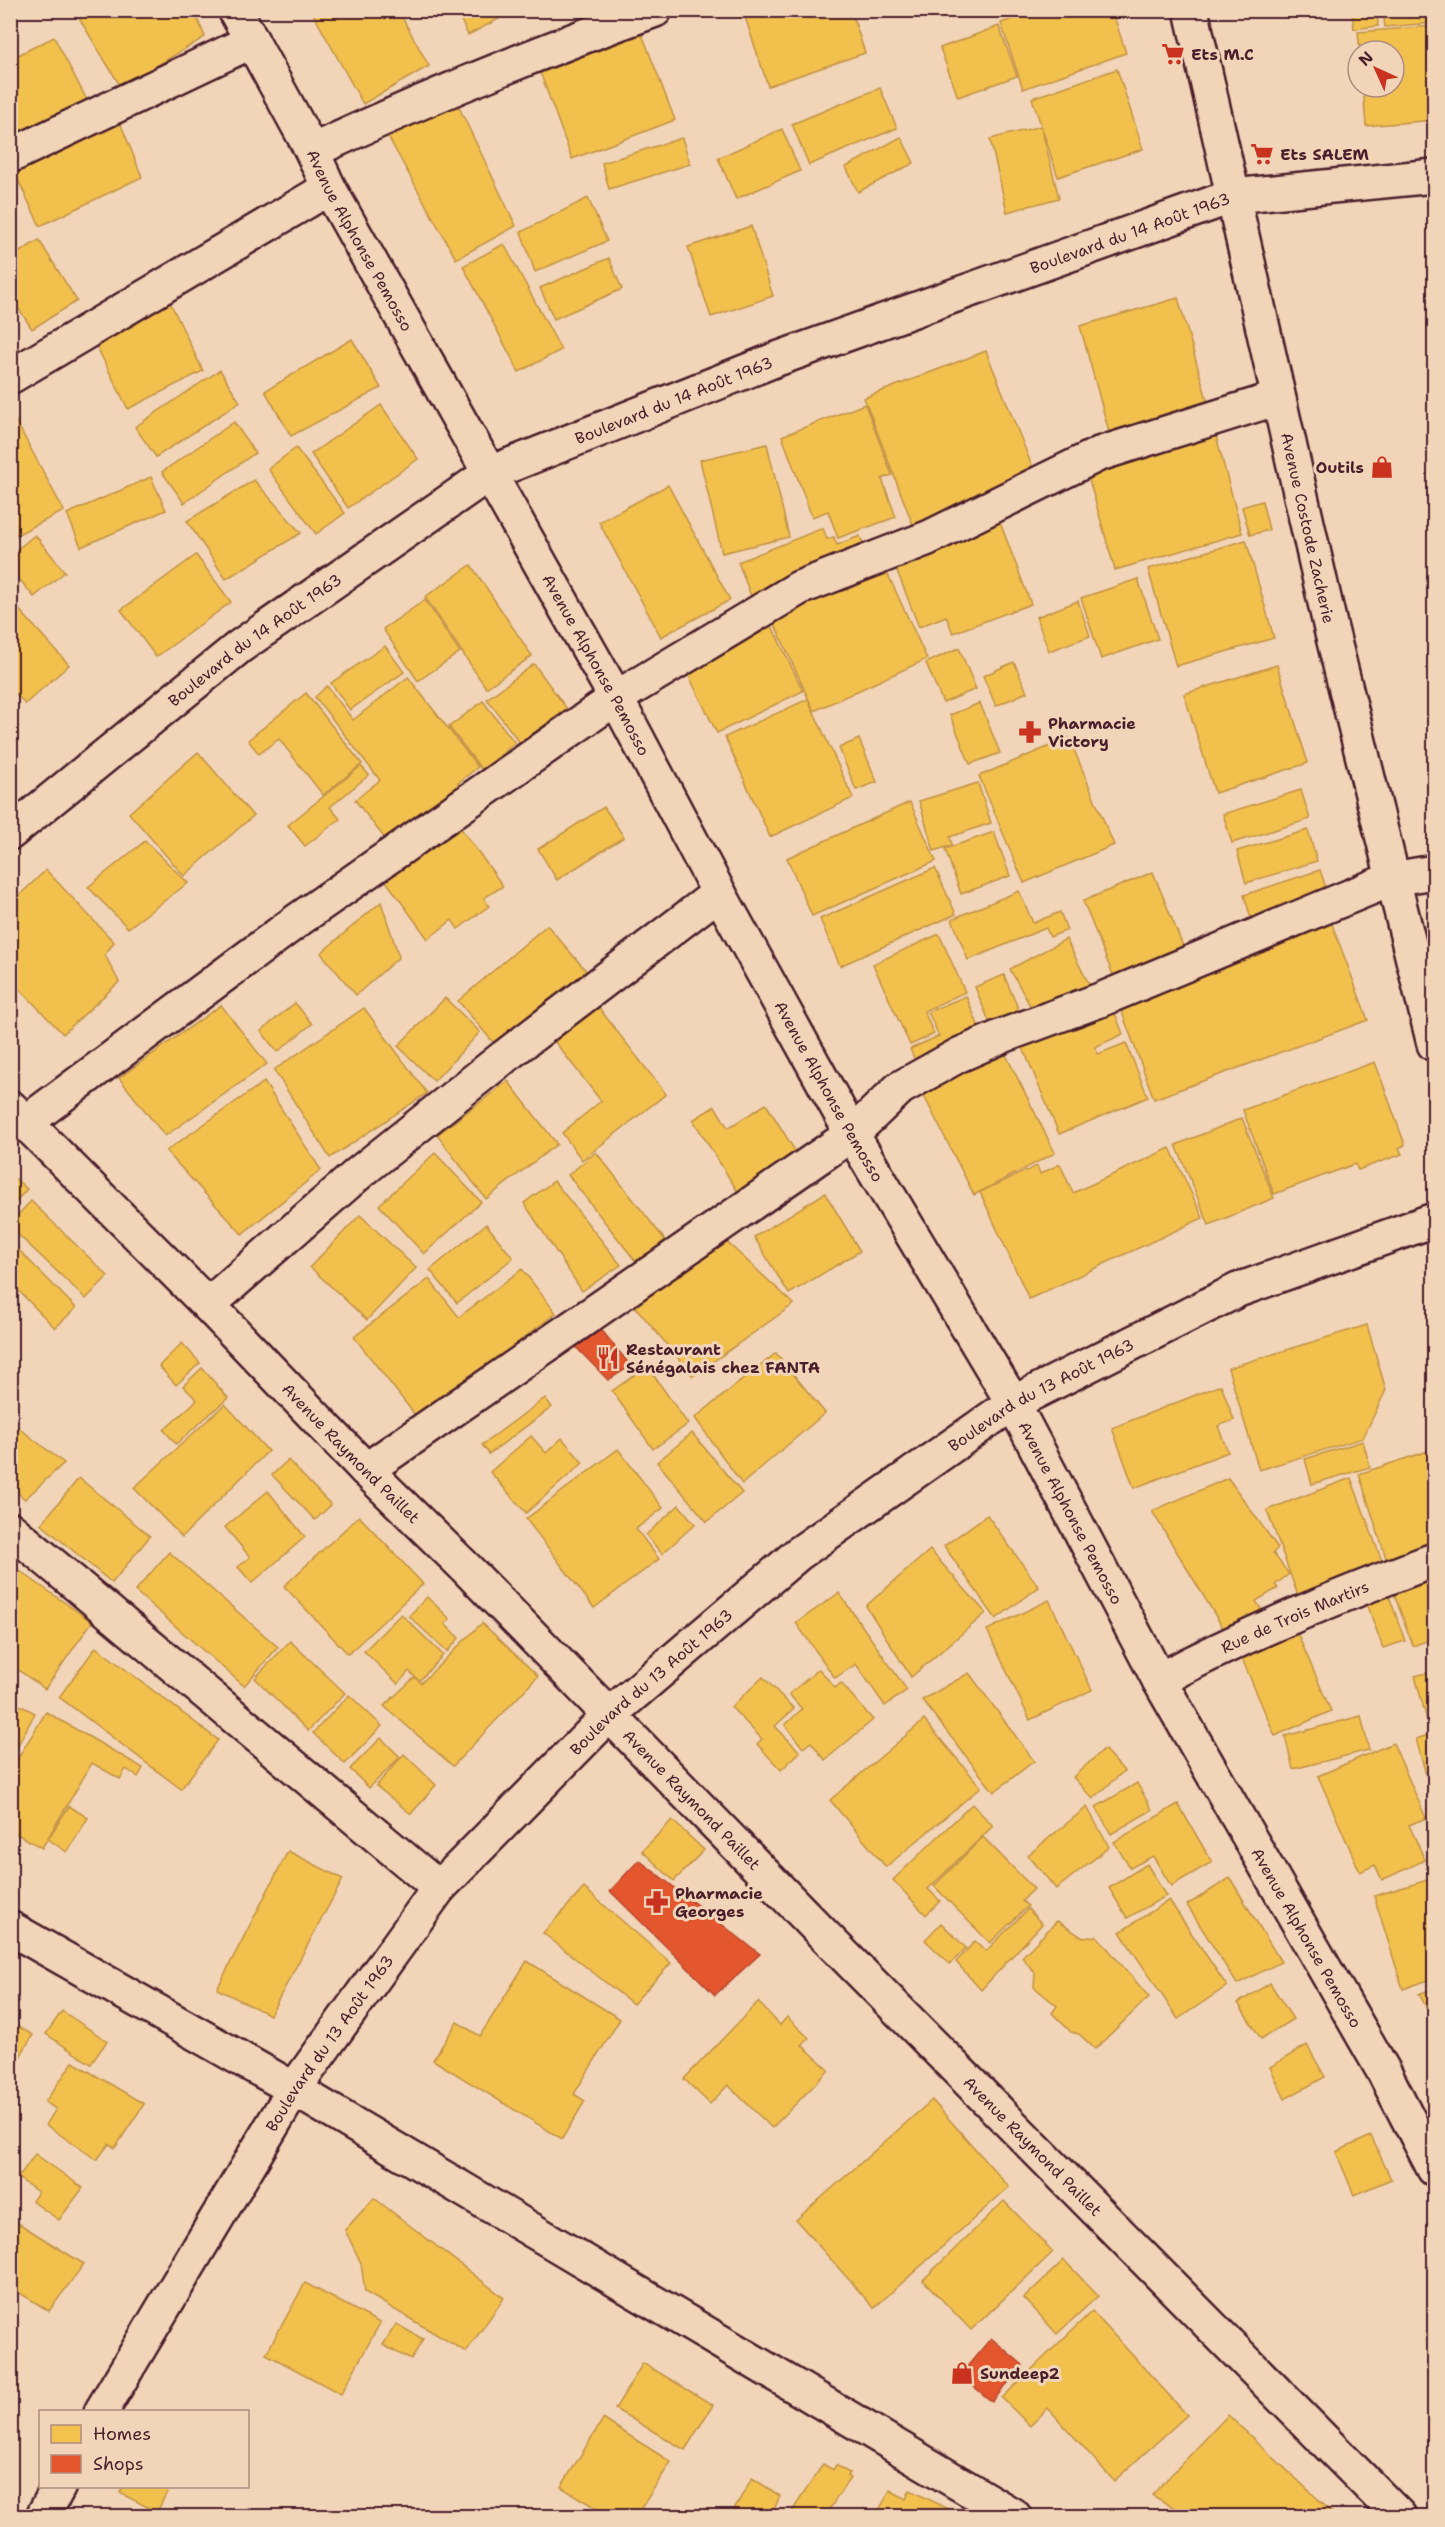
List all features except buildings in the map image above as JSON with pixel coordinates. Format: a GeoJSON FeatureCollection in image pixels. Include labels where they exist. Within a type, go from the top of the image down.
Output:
{"type":"FeatureCollection","features":[{"type":"Feature","properties":{"kind":"street","name":"Avenue Alphonse Pemosso"},"geometry":{"type":"LineString","coordinates":[[235,10],[312,151],[329,188],[616,698],[719,893],[852,1134],[1013,1404],[1159,1680],[1384,2072],[1434,2169]]}},
{"type":"Feature","properties":{"kind":"street"},"geometry":{"type":"LineString","coordinates":[[312,151],[415,104],[655,10]]}},
{"type":"Feature","properties":{"kind":"street","name":"Avenue Costode Zacherie"},"geometry":{"type":"LineString","coordinates":[[1191,10],[1278,398],[1392,879],[1434,1044]]}},
{"type":"Feature","properties":{"kind":"street"},"geometry":{"type":"LineString","coordinates":[[10,156],[252,41]]}},
{"type":"Feature","properties":{"kind":"street","name":"Boulevard du 14 Août 1963"},"geometry":{"type":"LineString","coordinates":[[10,833],[239,647],[490,473],[777,360],[1233,196],[1434,176]]}},
{"type":"Feature","properties":{"kind":"street"},"geometry":{"type":"LineString","coordinates":[[10,377],[329,188]]}},
{"type":"Feature","properties":{"kind":"street"},"geometry":{"type":"LineString","coordinates":[[18,1115],[616,698],[799,588],[928,538],[1099,454],[1278,398]]}},
{"type":"Feature","properties":{"kind":"street"},"geometry":{"type":"LineString","coordinates":[[366,1470],[852,1134],[900,1088],[959,1055],[1005,1035],[1100,1000],[1392,879],[1434,873]]}},
{"type":"Feature","properties":{"kind":"street"},"geometry":{"type":"LineString","coordinates":[[208,1305],[368,1166],[504,1057],[719,893]]}},
{"type":"Feature","properties":{"kind":"street","name":"Avenue Raymond Paillet"},"geometry":{"type":"LineString","coordinates":[[18,1115],[208,1305],[366,1470],[466,1568],[1399,2517]]}},
{"type":"Feature","properties":{"kind":"street","name":"Boulevard du 13 Août 1963"},"geometry":{"type":"LineString","coordinates":[[103,2410],[294,2090],[439,1888],[609,1715],[798,1554],[1013,1404],[1239,1290],[1434,1220]]}},
{"type":"Feature","properties":{"kind":"street"},"geometry":{"type":"LineString","coordinates":[[10,1528],[439,1888]]}},
{"type":"Feature","properties":{"kind":"street","name":"Rue de Trois Martirs"},"geometry":{"type":"LineString","coordinates":[[1159,1680],[1198,1659],[1370,1584],[1434,1560]]}},
{"type":"Feature","properties":{"kind":"street"},"geometry":{"type":"LineString","coordinates":[[10,1928],[294,2090],[1014,2517]]}},
{"type":"Feature","properties":{"kind":"street"},"geometry":{"type":"LineString","coordinates":[[43,2517],[58,2488]]}},
{"type":"Feature","properties":{"kind":"place","name":"Ets M.C"},"geometry":{"type":"Point","coordinates":[1173,54]}},
{"type":"Feature","properties":{"kind":"place","name":"Ets SALEM"},"geometry":{"type":"Point","coordinates":[1262,154]}},
{"type":"Feature","properties":{"kind":"place","name":"Outils"},"geometry":{"type":"Point","coordinates":[1382,467]}},
{"type":"Feature","properties":{"kind":"place","name":"Pharmacie Victory"},"geometry":{"type":"Point","coordinates":[1030,732]}},
{"type":"Feature","properties":{"kind":"place","name":"Restaurant Sénégalais chez FANTA"},"geometry":{"type":"Point","coordinates":[608,1358]}},
{"type":"Feature","properties":{"kind":"place","name":"Pharmacie Georges"},"geometry":{"type":"Point","coordinates":[657,1902]}},
{"type":"Feature","properties":{"kind":"place","name":"Sundeep2"},"geometry":{"type":"Point","coordinates":[962,2373]}}]}
